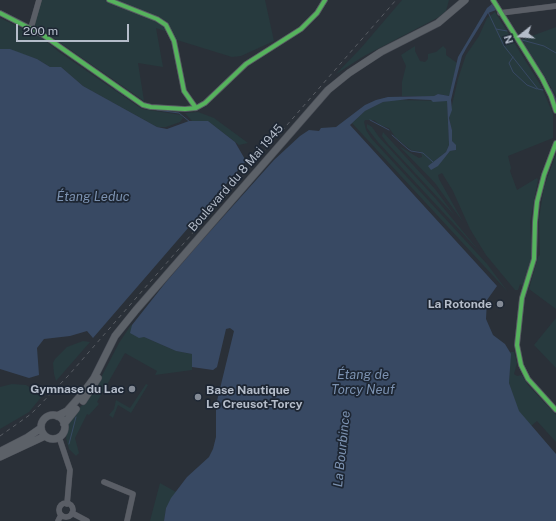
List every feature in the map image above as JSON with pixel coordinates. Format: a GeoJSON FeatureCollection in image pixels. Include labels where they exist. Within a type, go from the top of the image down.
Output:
{"type":"FeatureCollection","features":[{"type":"Feature","properties":{"kind":"main road","name":"Boulevard du 8 Mai 1945"},"geometry":{"type":"LineString","coordinates":[[374,58],[381,52],[438,23],[465,0]]}},
{"type":"Feature","properties":{"kind":"main road","name":"Boulevard du 8 Mai 1945"},"geometry":{"type":"LineString","coordinates":[[56,416],[67,411],[83,393],[94,378],[115,336],[328,90],[349,73],[374,58],[402,47],[438,27],[458,13],[471,0]]}},
{"type":"Feature","properties":{"kind":"main road","name":"Boulevard du 8 Mai 1945"},"geometry":{"type":"LineString","coordinates":[[64,424],[68,417],[93,388],[126,323]]}},
{"type":"Feature","properties":{"kind":"main road"},"geometry":{"type":"LineString","coordinates":[[0,452],[41,428],[45,418],[56,416],[64,424],[64,432],[59,437],[52,439],[45,436],[41,428]]}},
{"type":"Feature","properties":{"kind":"main road"},"geometry":{"type":"LineString","coordinates":[[0,457],[45,436]]}},
{"type":"Feature","properties":{"kind":"street"},"geometry":{"type":"LineString","coordinates":[[32,28],[39,0]]}},
{"type":"Feature","properties":{"kind":"street"},"geometry":{"type":"LineString","coordinates":[[109,0],[157,19],[166,25],[174,41],[184,91],[196,108]]}},
{"type":"Feature","properties":{"kind":"street"},"geometry":{"type":"LineString","coordinates":[[0,13],[32,28],[143,104],[151,107],[178,109],[196,108],[207,102],[246,64],[306,25],[317,13],[325,0]]}},
{"type":"Feature","properties":{"kind":"street"},"geometry":{"type":"LineString","coordinates":[[493,1],[542,78],[551,96],[556,111]]}},
{"type":"Feature","properties":{"kind":"street"},"geometry":{"type":"LineString","coordinates":[[499,11],[556,6]]}},
{"type":"Feature","properties":{"kind":"street"},"geometry":{"type":"LineString","coordinates":[[556,143],[544,176],[537,202],[534,258],[522,298],[517,345],[520,361],[528,379],[556,410]]}},
{"type":"Feature","properties":{"kind":"street"},"geometry":{"type":"LineString","coordinates":[[59,437],[70,470],[67,504]]}},
{"type":"Feature","properties":{"kind":"street"},"geometry":{"type":"LineString","coordinates":[[104,482],[133,494],[127,521]]}},
{"type":"Feature","properties":{"kind":"street"},"geometry":{"type":"LineString","coordinates":[[67,504],[72,508],[72,513]]}},
{"type":"Feature","properties":{"kind":"street"},"geometry":{"type":"LineString","coordinates":[[67,504],[60,507],[60,518],[67,517],[72,513]]}},
{"type":"Feature","properties":{"kind":"street"},"geometry":{"type":"LineString","coordinates":[[72,513],[87,521]]}},
{"type":"Feature","properties":{"kind":"green space"},"geometry":{"type":"Polygon","coordinates":[[[41,0],[265,0],[274,41],[241,56],[232,57],[177,40],[168,32],[156,28],[163,67],[138,63],[144,101],[34,26],[41,0]]]}},
{"type":"Feature","properties":{"kind":"green space"},"geometry":{"type":"Polygon","coordinates":[[[402,0],[449,0],[446,11],[439,17],[364,56],[336,74],[361,48],[402,0]]]}},
{"type":"Feature","properties":{"kind":"green space"},"geometry":{"type":"Polygon","coordinates":[[[495,12],[541,86],[553,114],[553,138],[508,156],[511,168],[510,171],[517,190],[537,178],[538,180],[530,222],[532,259],[523,286],[520,284],[518,290],[515,290],[486,255],[470,229],[453,191],[442,173],[438,175],[439,179],[463,222],[435,183],[399,146],[419,158],[422,157],[421,152],[411,150],[396,138],[389,128],[380,125],[374,120],[365,120],[364,122],[366,130],[371,138],[487,264],[508,292],[352,123],[365,111],[383,102],[393,100],[447,101],[449,145],[446,152],[428,166],[446,156],[450,151],[456,150],[452,141],[452,130],[449,118],[458,79],[466,55],[479,36],[487,18],[495,12]]]}},
{"type":"Feature","properties":{"kind":"green space"},"geometry":{"type":"Polygon","coordinates":[[[0,18],[42,38],[59,52],[142,109],[181,115],[183,118],[180,122],[166,127],[157,127],[83,86],[61,67],[50,67],[37,59],[10,50],[2,51],[0,49],[0,18]]]}},
{"type":"Feature","properties":{"kind":"green space"},"geometry":{"type":"Polygon","coordinates":[[[556,27],[556,95],[521,40],[556,27]]]}},
{"type":"Feature","properties":{"kind":"green space"},"geometry":{"type":"Polygon","coordinates":[[[415,46],[415,51],[420,61],[425,62],[428,59],[428,54],[436,52],[443,46],[446,49],[446,55],[457,63],[449,96],[438,94],[434,96],[402,96],[402,82],[406,66],[401,55],[415,46]]]}},
{"type":"Feature","properties":{"kind":"green space"},"geometry":{"type":"Polygon","coordinates":[[[198,112],[214,118],[248,143],[239,145],[208,121],[192,121],[185,113],[198,112]]]}},
{"type":"Feature","properties":{"kind":"green space"},"geometry":{"type":"Polygon","coordinates":[[[367,124],[372,127],[379,137],[436,199],[480,252],[378,142],[367,128],[367,124]]]}},
{"type":"Feature","properties":{"kind":"green space"},"geometry":{"type":"Polygon","coordinates":[[[383,132],[435,189],[455,216],[388,144],[382,136],[383,132]]]}},
{"type":"Feature","properties":{"kind":"green space"},"geometry":{"type":"Polygon","coordinates":[[[556,154],[556,309],[529,289],[538,257],[540,255],[539,219],[544,187],[556,154]]]}},
{"type":"Feature","properties":{"kind":"green space"},"geometry":{"type":"Polygon","coordinates":[[[556,318],[556,368],[534,345],[556,318]]]}},
{"type":"Feature","properties":{"kind":"green space"},"geometry":{"type":"Polygon","coordinates":[[[131,325],[144,337],[176,351],[192,354],[192,370],[155,375],[157,371],[125,353],[97,402],[99,404],[89,415],[87,414],[75,438],[79,453],[76,456],[69,449],[66,438],[69,423],[73,415],[93,393],[119,343],[131,325]]]}},
{"type":"Feature","properties":{"kind":"green space"},"geometry":{"type":"Polygon","coordinates":[[[83,341],[90,342],[56,381],[53,363],[55,359],[67,347],[83,341]]]}},
{"type":"Feature","properties":{"kind":"green space"},"geometry":{"type":"Polygon","coordinates":[[[510,352],[514,352],[517,363],[514,374],[517,376],[522,375],[528,385],[556,415],[556,442],[537,421],[531,426],[518,411],[509,383],[510,352]]]}},
{"type":"Feature","properties":{"kind":"green space"},"geometry":{"type":"Polygon","coordinates":[[[12,384],[26,385],[43,395],[29,412],[0,429],[0,387],[12,384]]]}},
{"type":"Feature","properties":{"kind":"green space"},"geometry":{"type":"Polygon","coordinates":[[[146,384],[148,385],[131,413],[118,405],[113,418],[109,415],[114,409],[116,400],[130,408],[146,384]]]}},
{"type":"Feature","properties":{"kind":"green space"},"geometry":{"type":"Polygon","coordinates":[[[160,483],[176,492],[166,508],[164,521],[150,521],[160,483]]]}},
{"type":"Feature","properties":{"kind":"water","name":"Étang de Torcy Neuf"},"geometry":{"type":"Polygon","coordinates":[[[492,4],[496,10],[488,13],[467,47],[462,56],[455,83],[451,100],[452,110],[449,118],[452,130],[452,141],[456,145],[456,150],[450,151],[438,166],[431,170],[428,166],[446,152],[449,145],[447,101],[433,102],[431,100],[409,99],[383,102],[365,111],[350,125],[497,286],[487,300],[486,319],[493,335],[505,344],[511,354],[509,383],[519,411],[556,454],[556,521],[164,521],[166,508],[171,498],[187,477],[209,457],[213,449],[216,437],[216,405],[234,331],[230,328],[226,329],[217,367],[213,370],[192,367],[192,354],[176,351],[144,337],[139,338],[130,333],[132,325],[197,246],[274,160],[300,136],[309,130],[319,131],[321,128],[336,127],[365,105],[376,100],[388,97],[434,96],[438,94],[449,96],[458,57],[487,8],[492,4]]]}},
{"type":"Feature","properties":{"kind":"water","name":"Étang Leduc"},"geometry":{"type":"Polygon","coordinates":[[[0,49],[10,49],[37,59],[50,67],[61,67],[83,86],[157,127],[167,129],[189,121],[208,121],[235,142],[246,161],[93,338],[87,331],[70,336],[44,339],[37,348],[39,375],[29,378],[0,369],[0,49]]]}},
{"type":"Feature","properties":{"kind":"waterway"},"geometry":{"type":"LineString","coordinates":[[488,12],[504,46],[538,89],[543,90]]}},
{"type":"Feature","properties":{"kind":"waterway"},"geometry":{"type":"LineString","coordinates":[[496,29],[507,31]]}},
{"type":"Feature","properties":{"kind":"waterway"},"geometry":{"type":"LineString","coordinates":[[522,40],[544,46],[556,53]]}},
{"type":"Feature","properties":{"kind":"waterway"},"geometry":{"type":"LineString","coordinates":[[513,57],[509,63],[513,72],[527,85],[537,89]]}},
{"type":"Feature","properties":{"kind":"waterway"},"geometry":{"type":"LineString","coordinates":[[115,89],[132,100]]}},
{"type":"Feature","properties":{"kind":"waterway"},"geometry":{"type":"LineString","coordinates":[[551,89],[556,100]]}},
{"type":"Feature","properties":{"kind":"waterway"},"geometry":{"type":"LineString","coordinates":[[157,110],[179,113],[190,122]]}},
{"type":"Feature","properties":{"kind":"waterway"},"geometry":{"type":"LineString","coordinates":[[370,120],[389,130]]}},
{"type":"Feature","properties":{"kind":"waterway"},"geometry":{"type":"LineString","coordinates":[[392,135],[411,151],[423,153],[433,162]]}},
{"type":"Feature","properties":{"kind":"waterway"},"geometry":{"type":"LineString","coordinates":[[69,444],[76,417]]}},
{"type":"Feature","properties":{"kind":"railway"},"geometry":{"type":"LineString","coordinates":[[0,436],[31,414],[68,376],[396,0]]}},
{"type":"Feature","properties":{"kind":"cycle path"},"geometry":{"type":"LineString","coordinates":[[109,0],[157,19],[166,25],[174,41],[184,91],[196,108]]}},
{"type":"Feature","properties":{"kind":"cycle path"},"geometry":{"type":"LineString","coordinates":[[0,13],[43,35],[143,105],[151,107],[185,109],[196,108],[205,103],[246,64],[301,29],[317,13],[325,0]]}},
{"type":"Feature","properties":{"kind":"cycle path"},"geometry":{"type":"LineString","coordinates":[[493,0],[542,78],[551,96],[556,111]]}},
{"type":"Feature","properties":{"kind":"cycle path"},"geometry":{"type":"LineString","coordinates":[[556,143],[544,175],[537,202],[534,259],[522,298],[517,345],[521,365],[528,379],[556,410]]}},
{"type":"Feature","properties":{"kind":"place","name":"La Rotonde"},"geometry":{"type":"Point","coordinates":[500,304]}},
{"type":"Feature","properties":{"kind":"place","name":"Gymnase du Lac"},"geometry":{"type":"Point","coordinates":[132,389]}},
{"type":"Feature","properties":{"kind":"place","name":"Base Nautique Le Creusot-Torcy"},"geometry":{"type":"Point","coordinates":[198,397]}},
{"type":"Feature","properties":{"kind":"water label","name":"La Bourbince"},"geometry":{"type":"Point","coordinates":[342,449]}}]}
